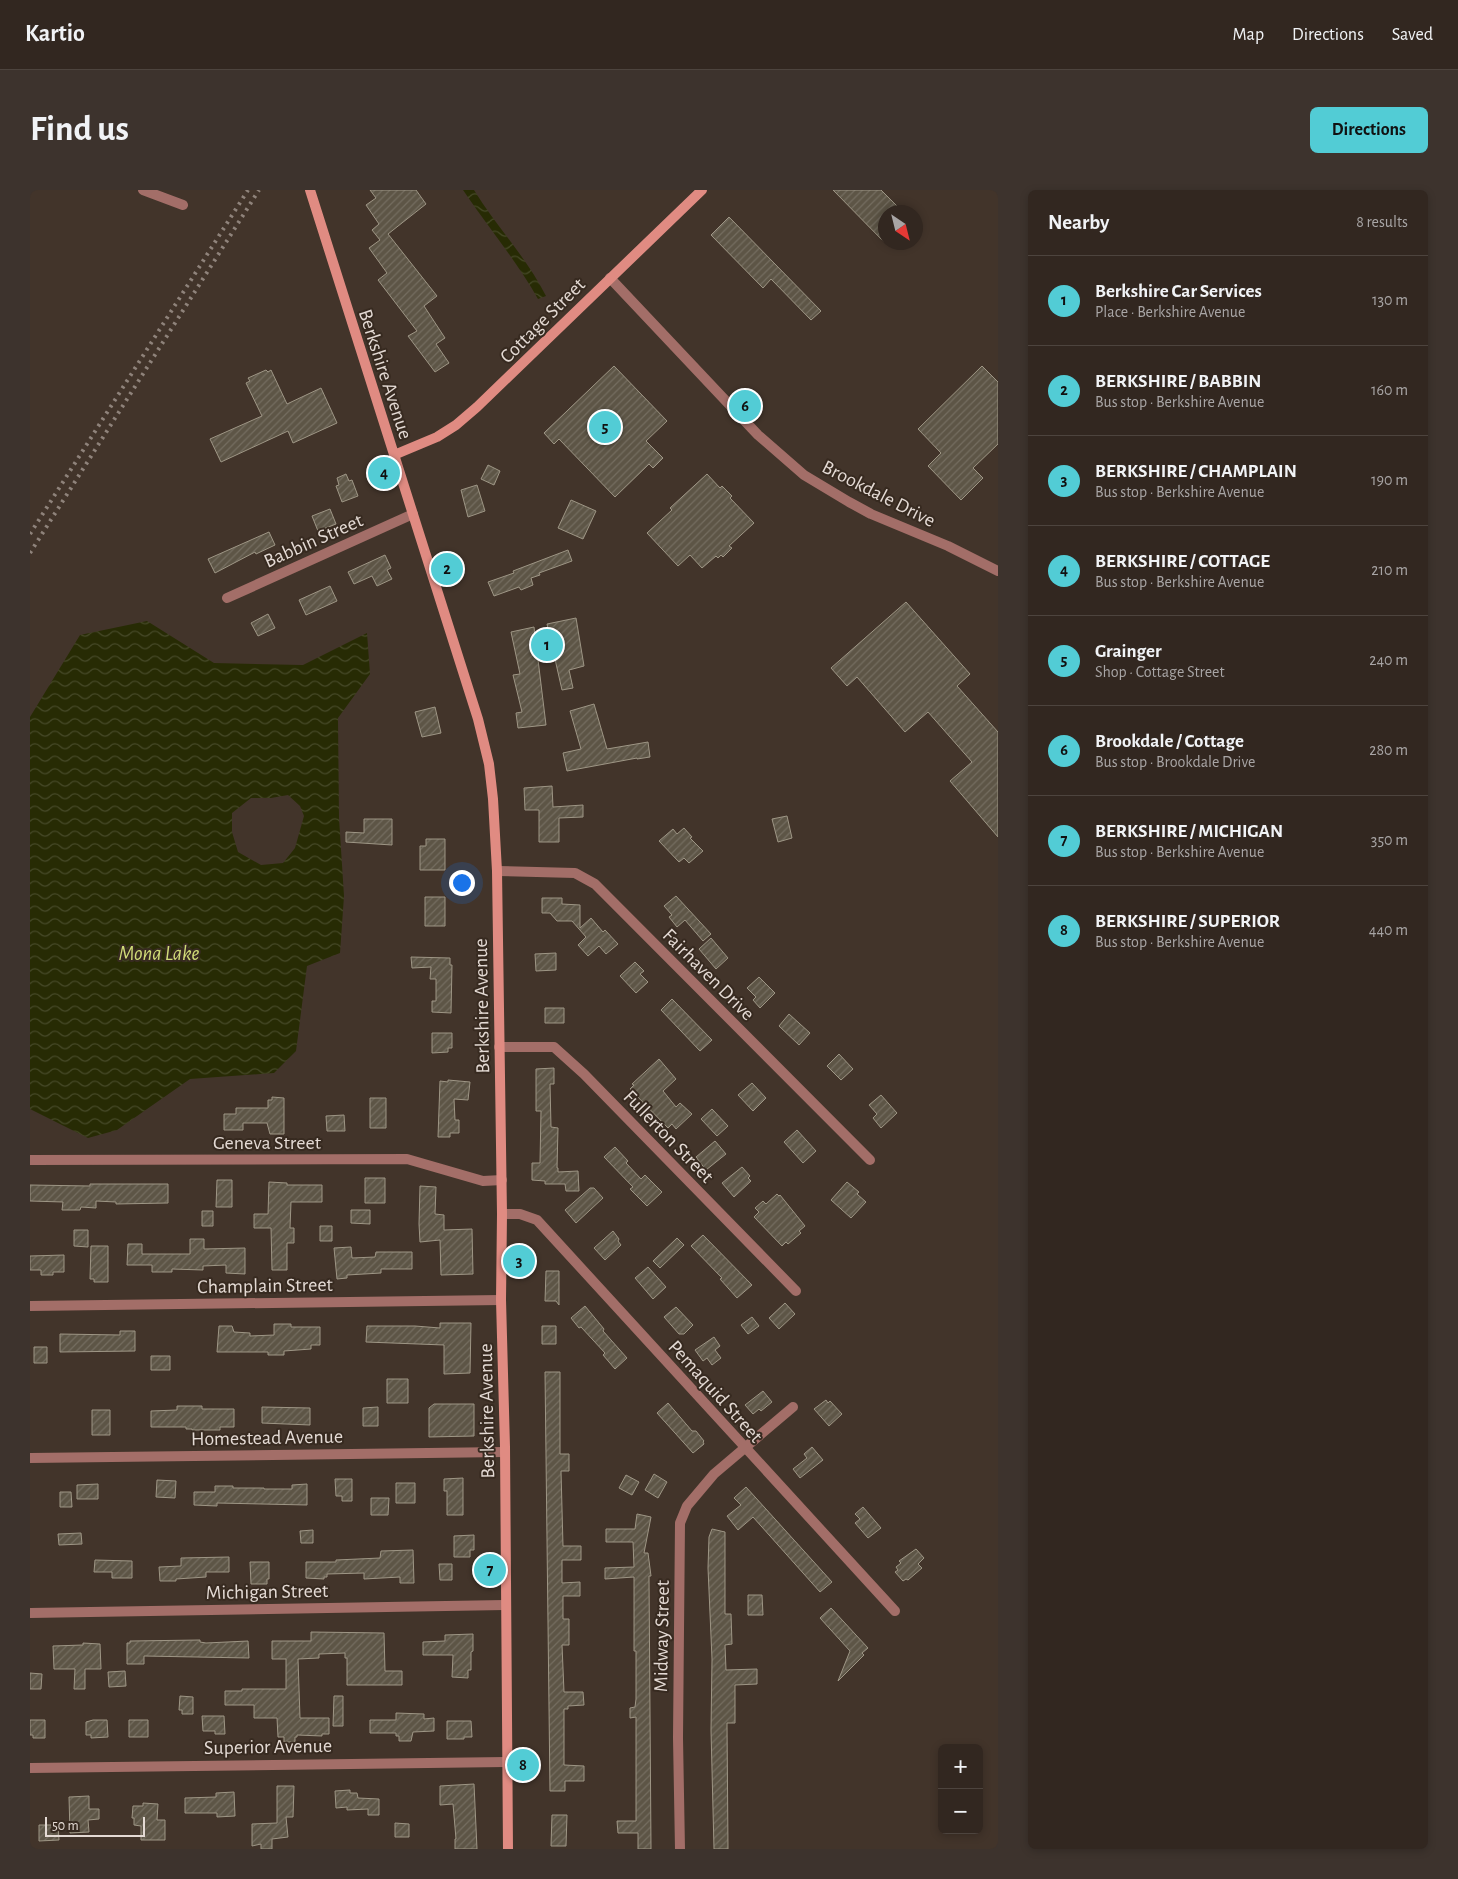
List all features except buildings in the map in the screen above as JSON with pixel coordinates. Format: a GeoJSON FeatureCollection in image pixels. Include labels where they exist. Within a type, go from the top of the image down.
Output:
{"type":"FeatureCollection","features":[{"type":"Feature","properties":{"kind":"main road","name":"Berkshire Avenue"},"geometry":{"type":"LineString","coordinates":[[310,190],[475,710],[487,755],[494,799],[502,1180],[501,1300],[505,1452],[508,1849]]}},
{"type":"Feature","properties":{"kind":"main road","name":"Cottage Street"},"geometry":{"type":"LineString","coordinates":[[394,455],[438,437],[456,425],[503,383],[702,190]]}},
{"type":"Feature","properties":{"kind":"street"},"geometry":{"type":"LineString","coordinates":[[144,190],[183,205]]}},
{"type":"Feature","properties":{"kind":"street","name":"Brookdale Drive"},"geometry":{"type":"LineString","coordinates":[[610,278],[758,434],[804,475],[871,514],[948,546],[998,571]]}},
{"type":"Feature","properties":{"kind":"street","name":"Babbin Street"},"geometry":{"type":"LineString","coordinates":[[227,598],[413,514]]}},
{"type":"Feature","properties":{"kind":"street","name":"Fairhaven Drive"},"geometry":{"type":"LineString","coordinates":[[497,871],[575,873],[595,884],[870,1160]]}},
{"type":"Feature","properties":{"kind":"street","name":"Fullerton Street"},"geometry":{"type":"LineString","coordinates":[[499,1047],[554,1048],[564,1055],[796,1291]]}},
{"type":"Feature","properties":{"kind":"street","name":"Geneva Street"},"geometry":{"type":"LineString","coordinates":[[30,1160],[407,1159],[483,1181],[502,1180]]}},
{"type":"Feature","properties":{"kind":"street","name":"Pemaquid Street"},"geometry":{"type":"LineString","coordinates":[[502,1214],[520,1214],[537,1220],[895,1611]]}},
{"type":"Feature","properties":{"kind":"street","name":"Champlain Street"},"geometry":{"type":"LineString","coordinates":[[30,1306],[501,1300]]}},
{"type":"Feature","properties":{"kind":"street","name":"Midway Street"},"geometry":{"type":"LineString","coordinates":[[680,1849],[678,1738],[680,1523],[687,1506],[714,1474],[793,1406]]}},
{"type":"Feature","properties":{"kind":"street","name":"Homestead Avenue"},"geometry":{"type":"LineString","coordinates":[[30,1458],[505,1452]]}},
{"type":"Feature","properties":{"kind":"street","name":"Michigan Street"},"geometry":{"type":"LineString","coordinates":[[30,1613],[505,1604]]}},
{"type":"Feature","properties":{"kind":"street","name":"Superior Avenue"},"geometry":{"type":"LineString","coordinates":[[30,1768],[506,1762]]}},
{"type":"Feature","properties":{"kind":"water"},"geometry":{"type":"Polygon","coordinates":[[[463,190],[474,190],[530,268],[546,296],[538,299],[511,257],[463,190]]]}},
{"type":"Feature","properties":{"kind":"water","name":"Mona Lake"},"geometry":{"type":"Polygon","coordinates":[[[147,621],[214,663],[303,665],[367,633],[370,674],[338,718],[339,818],[344,896],[340,953],[307,966],[296,1051],[274,1073],[190,1079],[117,1130],[88,1138],[30,1109],[30,717],[80,635],[147,621]],[[288,795],[271,798],[251,798],[232,813],[232,832],[238,852],[261,865],[283,863],[295,848],[304,816],[300,806],[288,795]]]}},
{"type":"Feature","properties":{"kind":"railway"},"geometry":{"type":"LineString","coordinates":[[30,534],[248,190]]}},
{"type":"Feature","properties":{"kind":"railway"},"geometry":{"type":"LineString","coordinates":[[30,553],[259,190]]}},
{"type":"Feature","properties":{"kind":"place","name":"Brookdale / Cottage"},"geometry":{"type":"Point","coordinates":[745,406]}},
{"type":"Feature","properties":{"kind":"place","name":"Grainger"},"geometry":{"type":"Point","coordinates":[605,427]}},
{"type":"Feature","properties":{"kind":"place","name":"BERKSHIRE / COTTAGE"},"geometry":{"type":"Point","coordinates":[384,473]}},
{"type":"Feature","properties":{"kind":"place","name":"BERKSHIRE / BABBIN"},"geometry":{"type":"Point","coordinates":[447,569]}},
{"type":"Feature","properties":{"kind":"place","name":"Berkshire Car Services"},"geometry":{"type":"Point","coordinates":[547,645]}},
{"type":"Feature","properties":{"kind":"place","name":"BERKSHIRE / CHAMPLAIN"},"geometry":{"type":"Point","coordinates":[519,1261]}},
{"type":"Feature","properties":{"kind":"place","name":"BERKSHIRE / MICHIGAN"},"geometry":{"type":"Point","coordinates":[490,1570]}},
{"type":"Feature","properties":{"kind":"place","name":"BERKSHIRE / SUPERIOR"},"geometry":{"type":"Point","coordinates":[523,1765]}}]}
